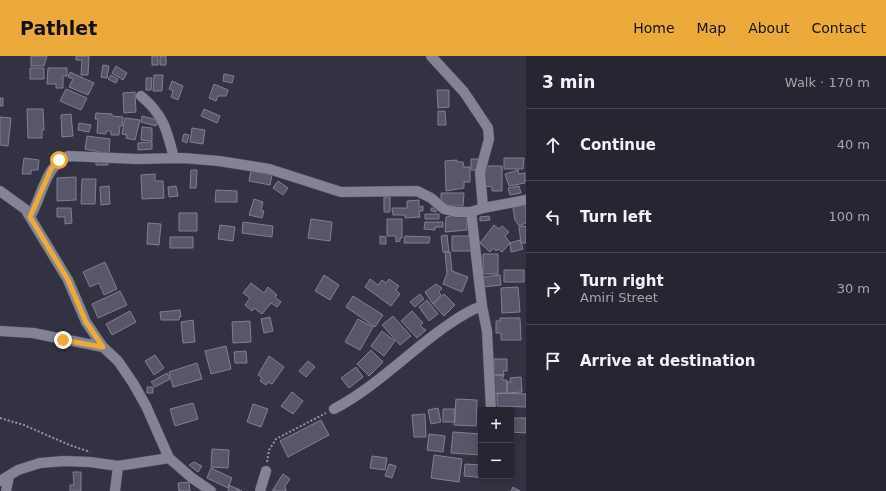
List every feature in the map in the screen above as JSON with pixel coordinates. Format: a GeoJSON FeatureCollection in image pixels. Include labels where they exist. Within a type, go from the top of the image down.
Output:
{"type":"FeatureCollection","features":[{"type":"Feature","properties":{"kind":"street"},"geometry":{"type":"LineString","coordinates":[[431,56],[464,92],[488,128],[489,139],[480,172],[483,208]]}},
{"type":"Feature","properties":{"kind":"street"},"geometry":{"type":"LineString","coordinates":[[141,96],[155,109],[164,122],[174,158]]}},
{"type":"Feature","properties":{"kind":"street"},"geometry":{"type":"LineString","coordinates":[[30,217],[51,169],[59,160],[68,156],[137,159],[174,158],[219,161],[268,169],[340,192],[417,191],[431,198],[448,212],[471,212],[483,208],[526,200]]}},
{"type":"Feature","properties":{"kind":"street"},"geometry":{"type":"LineString","coordinates":[[0,191],[26,209],[68,280],[86,322],[103,347],[118,361],[133,383],[146,406],[169,458],[192,478],[211,491]]}},
{"type":"Feature","properties":{"kind":"street"},"geometry":{"type":"LineString","coordinates":[[471,212],[482,306],[487,331],[491,407]]}},
{"type":"Feature","properties":{"kind":"street"},"geometry":{"type":"LineString","coordinates":[[334,409],[372,385],[455,320],[482,306]]}},
{"type":"Feature","properties":{"kind":"street"},"geometry":{"type":"LineString","coordinates":[[0,331],[33,333],[103,347]]}},
{"type":"Feature","properties":{"kind":"street"},"geometry":{"type":"LineString","coordinates":[[0,482],[18,470],[40,463],[64,461],[90,462],[118,466],[169,458]]}},
{"type":"Feature","properties":{"kind":"street"},"geometry":{"type":"LineString","coordinates":[[115,491],[118,466]]}},
{"type":"Feature","properties":{"kind":"street"},"geometry":{"type":"LineString","coordinates":[[260,491],[266,471]]}},
{"type":"Feature","properties":{"kind":"street"},"geometry":{"type":"LineString","coordinates":[[6,491],[9,476]]}},
{"type":"Feature","properties":{"kind":"path"},"geometry":{"type":"LineString","coordinates":[[266,471],[269,450],[276,440],[334,409]]}},
{"type":"Feature","properties":{"kind":"path"},"geometry":{"type":"LineString","coordinates":[[0,418],[24,425],[94,454]]}},
{"type":"Feature","properties":{"kind":"building"},"geometry":{"type":"Polygon","coordinates":[[[31,56],[47,56],[44,66],[31,66],[31,56]]]}},
{"type":"Feature","properties":{"kind":"building"},"geometry":{"type":"Polygon","coordinates":[[[76,56],[89,56],[88,75],[81,75],[82,60],[76,60],[76,56]]]}},
{"type":"Feature","properties":{"kind":"building"},"geometry":{"type":"Polygon","coordinates":[[[152,56],[158,56],[158,65],[152,65],[152,56]]]}},
{"type":"Feature","properties":{"kind":"building"},"geometry":{"type":"Polygon","coordinates":[[[160,56],[166,56],[166,65],[160,65],[160,56]]]}},
{"type":"Feature","properties":{"kind":"building"},"geometry":{"type":"Polygon","coordinates":[[[103,65],[109,66],[107,78],[101,77],[103,65]]]}},
{"type":"Feature","properties":{"kind":"building"},"geometry":{"type":"Polygon","coordinates":[[[116,66],[127,73],[123,80],[112,73],[116,66]]]}},
{"type":"Feature","properties":{"kind":"building"},"geometry":{"type":"Polygon","coordinates":[[[30,68],[44,68],[44,79],[30,79],[30,68]]]}},
{"type":"Feature","properties":{"kind":"building"},"geometry":{"type":"Polygon","coordinates":[[[48,68],[67,68],[67,76],[63,76],[63,88],[56,88],[56,84],[47,84],[48,68]]]}},
{"type":"Feature","properties":{"kind":"building"},"geometry":{"type":"Polygon","coordinates":[[[70,72],[94,83],[88,95],[69,87],[73,79],[68,77],[70,72]]]}},
{"type":"Feature","properties":{"kind":"building"},"geometry":{"type":"Polygon","coordinates":[[[224,74],[234,76],[232,83],[223,81],[224,74]]]}},
{"type":"Feature","properties":{"kind":"building"},"geometry":{"type":"Polygon","coordinates":[[[111,75],[118,79],[116,83],[108,79],[111,75]]]}},
{"type":"Feature","properties":{"kind":"building"},"geometry":{"type":"Polygon","coordinates":[[[154,75],[163,75],[162,91],[153,91],[154,75]]]}},
{"type":"Feature","properties":{"kind":"building"},"geometry":{"type":"Polygon","coordinates":[[[146,78],[152,78],[151,90],[146,90],[146,78]]]}},
{"type":"Feature","properties":{"kind":"building"},"geometry":{"type":"Polygon","coordinates":[[[172,81],[183,86],[178,100],[171,97],[173,91],[169,89],[172,81]]]}},
{"type":"Feature","properties":{"kind":"building"},"geometry":{"type":"Polygon","coordinates":[[[214,84],[228,90],[226,96],[218,96],[216,101],[209,98],[214,84]]]}},
{"type":"Feature","properties":{"kind":"building"},"geometry":{"type":"Polygon","coordinates":[[[66,89],[87,98],[81,110],[60,101],[66,89]]]}},
{"type":"Feature","properties":{"kind":"building"},"geometry":{"type":"Polygon","coordinates":[[[437,90],[449,90],[449,107],[438,108],[437,90]]]}},
{"type":"Feature","properties":{"kind":"building"},"geometry":{"type":"Polygon","coordinates":[[[135,92],[136,112],[124,113],[123,93],[135,92]]]}},
{"type":"Feature","properties":{"kind":"building"},"geometry":{"type":"Polygon","coordinates":[[[0,98],[3,98],[3,106],[0,106],[0,98]]]}},
{"type":"Feature","properties":{"kind":"building"},"geometry":{"type":"Polygon","coordinates":[[[27,109],[43,109],[44,130],[42,130],[42,138],[28,138],[27,109]]]}},
{"type":"Feature","properties":{"kind":"building"},"geometry":{"type":"Polygon","coordinates":[[[204,109],[220,116],[217,123],[201,116],[204,109]]]}},
{"type":"Feature","properties":{"kind":"building"},"geometry":{"type":"Polygon","coordinates":[[[438,111],[445,111],[446,125],[438,125],[438,111]]]}},
{"type":"Feature","properties":{"kind":"building"},"geometry":{"type":"Polygon","coordinates":[[[96,113],[112,114],[112,116],[123,117],[119,135],[111,135],[111,131],[106,131],[106,134],[97,133],[98,119],[95,119],[96,113]]]}},
{"type":"Feature","properties":{"kind":"building"},"geometry":{"type":"Polygon","coordinates":[[[71,114],[73,136],[62,137],[61,115],[71,114]]]}},
{"type":"Feature","properties":{"kind":"building"},"geometry":{"type":"Polygon","coordinates":[[[142,116],[158,120],[156,126],[141,122],[142,116]]]}},
{"type":"Feature","properties":{"kind":"building"},"geometry":{"type":"Polygon","coordinates":[[[0,117],[11,118],[8,146],[0,145],[0,117]]]}},
{"type":"Feature","properties":{"kind":"building"},"geometry":{"type":"Polygon","coordinates":[[[125,118],[140,120],[135,140],[126,138],[127,135],[122,134],[125,118]]]}},
{"type":"Feature","properties":{"kind":"building"},"geometry":{"type":"Polygon","coordinates":[[[79,123],[91,125],[89,132],[78,130],[79,123]]]}},
{"type":"Feature","properties":{"kind":"building"},"geometry":{"type":"Polygon","coordinates":[[[142,127],[152,128],[152,141],[141,140],[142,127]]]}},
{"type":"Feature","properties":{"kind":"building"},"geometry":{"type":"Polygon","coordinates":[[[192,128],[205,130],[203,144],[190,142],[192,128]]]}},
{"type":"Feature","properties":{"kind":"building"},"geometry":{"type":"Polygon","coordinates":[[[184,134],[189,135],[187,143],[182,141],[184,134]]]}},
{"type":"Feature","properties":{"kind":"building"},"geometry":{"type":"Polygon","coordinates":[[[87,136],[110,139],[109,154],[85,149],[87,136]]]}},
{"type":"Feature","properties":{"kind":"building"},"geometry":{"type":"Polygon","coordinates":[[[152,142],[152,149],[138,150],[138,143],[152,142]]]}},
{"type":"Feature","properties":{"kind":"building"},"geometry":{"type":"Polygon","coordinates":[[[24,158],[39,160],[38,170],[31,170],[31,174],[22,174],[24,158]]]}},
{"type":"Feature","properties":{"kind":"building"},"geometry":{"type":"Polygon","coordinates":[[[96,158],[108,159],[108,165],[96,165],[96,158]]]}},
{"type":"Feature","properties":{"kind":"building"},"geometry":{"type":"Polygon","coordinates":[[[504,158],[524,158],[523,169],[504,169],[504,158]]]}},
{"type":"Feature","properties":{"kind":"building"},"geometry":{"type":"Polygon","coordinates":[[[471,159],[478,159],[478,170],[471,170],[471,159]]]}},
{"type":"Feature","properties":{"kind":"building"},"geometry":{"type":"Polygon","coordinates":[[[457,160],[457,162],[463,162],[464,167],[470,167],[470,182],[464,182],[464,188],[446,191],[445,161],[457,160]]]}},
{"type":"Feature","properties":{"kind":"building"},"geometry":{"type":"Polygon","coordinates":[[[485,166],[502,166],[502,191],[492,191],[492,187],[485,186],[485,166]]]}},
{"type":"Feature","properties":{"kind":"building"},"geometry":{"type":"Polygon","coordinates":[[[191,170],[197,170],[196,188],[190,188],[191,170]]]}},
{"type":"Feature","properties":{"kind":"building"},"geometry":{"type":"Polygon","coordinates":[[[518,170],[519,174],[525,173],[525,183],[509,186],[505,174],[518,170]]]}},
{"type":"Feature","properties":{"kind":"building"},"geometry":{"type":"Polygon","coordinates":[[[251,171],[272,175],[270,185],[249,181],[251,171]]]}},
{"type":"Feature","properties":{"kind":"building"},"geometry":{"type":"Polygon","coordinates":[[[155,174],[155,181],[163,181],[164,198],[142,199],[141,175],[155,174]]]}},
{"type":"Feature","properties":{"kind":"building"},"geometry":{"type":"Polygon","coordinates":[[[76,177],[76,200],[57,201],[57,178],[76,177]]]}},
{"type":"Feature","properties":{"kind":"building"},"geometry":{"type":"Polygon","coordinates":[[[82,179],[96,179],[95,204],[81,204],[82,179]]]}},
{"type":"Feature","properties":{"kind":"building"},"geometry":{"type":"Polygon","coordinates":[[[278,181],[288,188],[283,195],[273,188],[278,181]]]}},
{"type":"Feature","properties":{"kind":"building"},"geometry":{"type":"Polygon","coordinates":[[[109,186],[110,204],[101,205],[100,187],[109,186]]]}},
{"type":"Feature","properties":{"kind":"building"},"geometry":{"type":"Polygon","coordinates":[[[176,186],[178,196],[169,197],[168,187],[176,186]]]}},
{"type":"Feature","properties":{"kind":"building"},"geometry":{"type":"Polygon","coordinates":[[[519,186],[521,193],[510,195],[508,188],[519,186]]]}},
{"type":"Feature","properties":{"kind":"building"},"geometry":{"type":"Polygon","coordinates":[[[216,190],[237,191],[237,202],[215,202],[216,190]]]}},
{"type":"Feature","properties":{"kind":"building"},"geometry":{"type":"Polygon","coordinates":[[[441,193],[464,193],[463,206],[441,206],[441,193]]]}},
{"type":"Feature","properties":{"kind":"building"},"geometry":{"type":"Polygon","coordinates":[[[384,197],[390,197],[390,212],[384,212],[384,197]]]}},
{"type":"Feature","properties":{"kind":"building"},"geometry":{"type":"Polygon","coordinates":[[[254,199],[263,202],[261,210],[264,211],[262,218],[249,215],[254,199]]]}},
{"type":"Feature","properties":{"kind":"building"},"geometry":{"type":"Polygon","coordinates":[[[419,200],[419,207],[423,206],[423,211],[419,211],[420,217],[405,218],[405,215],[393,215],[392,208],[407,208],[407,201],[419,200]]]}},
{"type":"Feature","properties":{"kind":"building"},"geometry":{"type":"Polygon","coordinates":[[[524,204],[524,206],[526,206],[526,223],[519,226],[515,220],[513,208],[524,204]]]}},
{"type":"Feature","properties":{"kind":"building"},"geometry":{"type":"Polygon","coordinates":[[[57,208],[71,208],[72,223],[65,224],[65,217],[57,217],[57,208]]]}},
{"type":"Feature","properties":{"kind":"building"},"geometry":{"type":"Polygon","coordinates":[[[431,208],[437,208],[436,212],[431,211],[431,208]]]}},
{"type":"Feature","properties":{"kind":"building"},"geometry":{"type":"Polygon","coordinates":[[[179,213],[197,213],[197,231],[179,231],[179,213]]]}},
{"type":"Feature","properties":{"kind":"building"},"geometry":{"type":"Polygon","coordinates":[[[425,214],[439,214],[439,219],[425,219],[425,214]]]}},
{"type":"Feature","properties":{"kind":"building"},"geometry":{"type":"Polygon","coordinates":[[[464,214],[467,216],[467,230],[445,232],[446,217],[464,214]]]}},
{"type":"Feature","properties":{"kind":"building"},"geometry":{"type":"Polygon","coordinates":[[[489,216],[490,220],[480,221],[480,217],[489,216]]]}},
{"type":"Feature","properties":{"kind":"building"},"geometry":{"type":"Polygon","coordinates":[[[311,219],[332,222],[330,241],[308,238],[311,219]]]}},
{"type":"Feature","properties":{"kind":"building"},"geometry":{"type":"Polygon","coordinates":[[[387,219],[402,219],[402,238],[400,238],[400,241],[396,242],[396,236],[387,236],[387,219]]]}},
{"type":"Feature","properties":{"kind":"building"},"geometry":{"type":"Polygon","coordinates":[[[243,222],[273,226],[272,237],[242,233],[243,222]]]}},
{"type":"Feature","properties":{"kind":"building"},"geometry":{"type":"Polygon","coordinates":[[[425,222],[443,222],[443,227],[435,227],[435,230],[424,229],[425,222]]]}},
{"type":"Feature","properties":{"kind":"building"},"geometry":{"type":"Polygon","coordinates":[[[148,223],[161,224],[159,245],[147,244],[148,223]]]}},
{"type":"Feature","properties":{"kind":"building"},"geometry":{"type":"Polygon","coordinates":[[[220,225],[235,227],[233,241],[218,239],[220,225]]]}},
{"type":"Feature","properties":{"kind":"building"},"geometry":{"type":"Polygon","coordinates":[[[494,225],[499,229],[502,226],[509,232],[505,236],[510,243],[502,252],[498,249],[496,251],[494,248],[490,252],[480,243],[494,225]]]}},
{"type":"Feature","properties":{"kind":"building"},"geometry":{"type":"Polygon","coordinates":[[[526,226],[526,243],[521,243],[519,227],[526,226]]]}},
{"type":"Feature","properties":{"kind":"building"},"geometry":{"type":"Polygon","coordinates":[[[447,235],[449,252],[443,252],[441,236],[447,235]]]}},
{"type":"Feature","properties":{"kind":"building"},"geometry":{"type":"Polygon","coordinates":[[[380,236],[386,237],[386,244],[380,244],[380,236]]]}},
{"type":"Feature","properties":{"kind":"building"},"geometry":{"type":"Polygon","coordinates":[[[405,236],[430,237],[429,243],[404,243],[405,236]]]}},
{"type":"Feature","properties":{"kind":"building"},"geometry":{"type":"Polygon","coordinates":[[[452,236],[473,236],[473,251],[452,251],[452,236]]]}},
{"type":"Feature","properties":{"kind":"building"},"geometry":{"type":"Polygon","coordinates":[[[170,237],[193,237],[193,248],[170,248],[170,237]]]}},
{"type":"Feature","properties":{"kind":"building"},"geometry":{"type":"Polygon","coordinates":[[[520,240],[523,249],[511,252],[510,243],[520,240]]]}},
{"type":"Feature","properties":{"kind":"building"},"geometry":{"type":"Polygon","coordinates":[[[445,252],[450,252],[452,271],[468,277],[462,292],[443,284],[447,273],[445,252]]]}},
{"type":"Feature","properties":{"kind":"building"},"geometry":{"type":"Polygon","coordinates":[[[483,254],[498,254],[498,274],[483,274],[483,254]]]}},
{"type":"Feature","properties":{"kind":"building"},"geometry":{"type":"Polygon","coordinates":[[[105,262],[117,289],[104,295],[99,283],[90,287],[83,272],[105,262]]]}},
{"type":"Feature","properties":{"kind":"building"},"geometry":{"type":"Polygon","coordinates":[[[504,270],[524,270],[524,282],[504,282],[504,270]]]}},
{"type":"Feature","properties":{"kind":"building"},"geometry":{"type":"Polygon","coordinates":[[[324,275],[339,285],[330,300],[315,291],[324,275]]]}},
{"type":"Feature","properties":{"kind":"building"},"geometry":{"type":"Polygon","coordinates":[[[500,275],[501,285],[484,287],[483,277],[500,275]]]}},
{"type":"Feature","properties":{"kind":"building"},"geometry":{"type":"Polygon","coordinates":[[[370,279],[378,285],[382,280],[386,283],[389,279],[399,286],[396,290],[400,294],[391,306],[365,287],[370,279]]]}},
{"type":"Feature","properties":{"kind":"building"},"geometry":{"type":"Polygon","coordinates":[[[251,283],[264,293],[268,287],[277,295],[275,297],[281,302],[277,307],[271,303],[262,314],[254,308],[252,311],[245,305],[250,298],[243,293],[251,283]]]}},
{"type":"Feature","properties":{"kind":"building"},"geometry":{"type":"Polygon","coordinates":[[[436,284],[442,288],[439,292],[441,295],[433,304],[425,292],[436,284]]]}},
{"type":"Feature","properties":{"kind":"building"},"geometry":{"type":"Polygon","coordinates":[[[518,287],[520,312],[502,313],[501,288],[518,287]]]}},
{"type":"Feature","properties":{"kind":"building"},"geometry":{"type":"Polygon","coordinates":[[[120,291],[127,305],[98,318],[92,304],[120,291]]]}},
{"type":"Feature","properties":{"kind":"building"},"geometry":{"type":"Polygon","coordinates":[[[420,294],[424,299],[415,307],[410,302],[420,294]]]}},
{"type":"Feature","properties":{"kind":"building"},"geometry":{"type":"Polygon","coordinates":[[[444,294],[455,305],[444,316],[433,304],[444,294]]]}},
{"type":"Feature","properties":{"kind":"building"},"geometry":{"type":"Polygon","coordinates":[[[353,296],[383,315],[375,327],[346,307],[353,296]]]}},
{"type":"Feature","properties":{"kind":"building"},"geometry":{"type":"Polygon","coordinates":[[[427,300],[438,314],[429,321],[419,307],[427,300]]]}},
{"type":"Feature","properties":{"kind":"building"},"geometry":{"type":"Polygon","coordinates":[[[180,310],[181,317],[179,317],[179,320],[161,320],[160,312],[180,310]]]}},
{"type":"Feature","properties":{"kind":"building"},"geometry":{"type":"Polygon","coordinates":[[[130,311],[136,322],[112,335],[106,324],[130,311]]]}},
{"type":"Feature","properties":{"kind":"building"},"geometry":{"type":"Polygon","coordinates":[[[412,311],[423,323],[420,326],[426,330],[417,338],[401,321],[412,311]]]}},
{"type":"Feature","properties":{"kind":"building"},"geometry":{"type":"Polygon","coordinates":[[[393,316],[411,336],[400,345],[382,325],[393,316]]]}},
{"type":"Feature","properties":{"kind":"building"},"geometry":{"type":"Polygon","coordinates":[[[270,317],[273,331],[264,333],[261,319],[270,317]]]}},
{"type":"Feature","properties":{"kind":"building"},"geometry":{"type":"Polygon","coordinates":[[[500,318],[520,318],[521,340],[501,340],[501,333],[496,333],[496,321],[500,321],[500,318]]]}},
{"type":"Feature","properties":{"kind":"building"},"geometry":{"type":"Polygon","coordinates":[[[358,319],[373,327],[360,350],[345,342],[358,319]]]}},
{"type":"Feature","properties":{"kind":"building"},"geometry":{"type":"Polygon","coordinates":[[[193,320],[195,342],[183,343],[181,322],[193,320]]]}},
{"type":"Feature","properties":{"kind":"building"},"geometry":{"type":"Polygon","coordinates":[[[250,321],[251,342],[233,343],[232,322],[250,321]]]}},
{"type":"Feature","properties":{"kind":"building"},"geometry":{"type":"Polygon","coordinates":[[[382,331],[395,341],[384,356],[371,346],[382,331]]]}},
{"type":"Feature","properties":{"kind":"building"},"geometry":{"type":"Polygon","coordinates":[[[226,346],[231,369],[211,374],[205,351],[226,346]]]}},
{"type":"Feature","properties":{"kind":"building"},"geometry":{"type":"Polygon","coordinates":[[[371,350],[383,362],[369,376],[357,364],[371,350]]]}},
{"type":"Feature","properties":{"kind":"building"},"geometry":{"type":"Polygon","coordinates":[[[246,351],[247,363],[235,363],[234,352],[246,351]]]}},
{"type":"Feature","properties":{"kind":"building"},"geometry":{"type":"Polygon","coordinates":[[[155,355],[164,368],[154,375],[145,361],[155,355]]]}},
{"type":"Feature","properties":{"kind":"building"},"geometry":{"type":"Polygon","coordinates":[[[269,356],[284,367],[272,384],[268,382],[266,385],[260,381],[262,378],[258,375],[269,356]]]}},
{"type":"Feature","properties":{"kind":"building"},"geometry":{"type":"Polygon","coordinates":[[[494,359],[507,359],[507,371],[503,371],[504,375],[494,375],[494,359]]]}},
{"type":"Feature","properties":{"kind":"building"},"geometry":{"type":"Polygon","coordinates":[[[308,361],[315,367],[306,377],[299,371],[308,361]]]}},
{"type":"Feature","properties":{"kind":"building"},"geometry":{"type":"Polygon","coordinates":[[[197,363],[202,379],[173,387],[169,372],[197,363]]]}},
{"type":"Feature","properties":{"kind":"building"},"geometry":{"type":"Polygon","coordinates":[[[356,367],[363,377],[349,388],[341,378],[356,367]]]}},
{"type":"Feature","properties":{"kind":"building"},"geometry":{"type":"Polygon","coordinates":[[[167,373],[170,379],[155,387],[151,382],[167,373]]]}},
{"type":"Feature","properties":{"kind":"building"},"geometry":{"type":"Polygon","coordinates":[[[494,375],[504,375],[502,380],[507,380],[507,393],[494,394],[494,375]]]}},
{"type":"Feature","properties":{"kind":"building"},"geometry":{"type":"Polygon","coordinates":[[[521,377],[522,392],[507,393],[507,382],[511,382],[510,378],[521,377]]]}},
{"type":"Feature","properties":{"kind":"building"},"geometry":{"type":"Polygon","coordinates":[[[147,387],[153,387],[153,393],[147,393],[147,387]]]}},
{"type":"Feature","properties":{"kind":"building"},"geometry":{"type":"Polygon","coordinates":[[[292,392],[303,401],[293,414],[281,406],[292,392]]]}},
{"type":"Feature","properties":{"kind":"building"},"geometry":{"type":"Polygon","coordinates":[[[497,393],[526,394],[526,407],[497,406],[497,393]]]}},
{"type":"Feature","properties":{"kind":"building"},"geometry":{"type":"Polygon","coordinates":[[[456,399],[477,400],[476,426],[454,425],[456,399]]]}},
{"type":"Feature","properties":{"kind":"building"},"geometry":{"type":"Polygon","coordinates":[[[193,403],[198,419],[175,426],[170,409],[193,403]]]}},
{"type":"Feature","properties":{"kind":"building"},"geometry":{"type":"Polygon","coordinates":[[[253,404],[268,409],[261,427],[247,422],[253,404]]]}},
{"type":"Feature","properties":{"kind":"building"},"geometry":{"type":"Polygon","coordinates":[[[438,408],[441,422],[431,424],[428,410],[438,408]]]}},
{"type":"Feature","properties":{"kind":"building"},"geometry":{"type":"Polygon","coordinates":[[[443,409],[455,409],[455,422],[443,422],[443,409]]]}},
{"type":"Feature","properties":{"kind":"building"},"geometry":{"type":"Polygon","coordinates":[[[425,414],[426,437],[414,437],[412,415],[425,414]]]}},
{"type":"Feature","properties":{"kind":"building"},"geometry":{"type":"Polygon","coordinates":[[[514,418],[526,418],[526,433],[514,432],[514,418]]]}},
{"type":"Feature","properties":{"kind":"building"},"geometry":{"type":"Polygon","coordinates":[[[321,420],[329,435],[288,457],[280,441],[321,420]]]}},
{"type":"Feature","properties":{"kind":"building"},"geometry":{"type":"Polygon","coordinates":[[[453,432],[478,434],[478,455],[451,453],[453,432]]]}},
{"type":"Feature","properties":{"kind":"building"},"geometry":{"type":"Polygon","coordinates":[[[429,434],[445,436],[443,452],[427,450],[429,434]]]}},
{"type":"Feature","properties":{"kind":"building"},"geometry":{"type":"Polygon","coordinates":[[[212,449],[229,450],[228,468],[211,467],[212,449]]]}},
{"type":"Feature","properties":{"kind":"building"},"geometry":{"type":"Polygon","coordinates":[[[434,455],[462,459],[459,482],[431,478],[434,455]]]}},
{"type":"Feature","properties":{"kind":"building"},"geometry":{"type":"Polygon","coordinates":[[[372,456],[387,458],[385,470],[370,468],[372,456]]]}},
{"type":"Feature","properties":{"kind":"building"},"geometry":{"type":"Polygon","coordinates":[[[194,462],[202,466],[198,472],[189,465],[194,462]]]}},
{"type":"Feature","properties":{"kind":"building"},"geometry":{"type":"Polygon","coordinates":[[[389,464],[396,466],[392,478],[385,476],[389,464]]]}},
{"type":"Feature","properties":{"kind":"building"},"geometry":{"type":"Polygon","coordinates":[[[465,464],[478,465],[478,477],[464,476],[465,464]]]}},
{"type":"Feature","properties":{"kind":"building"},"geometry":{"type":"Polygon","coordinates":[[[211,468],[232,478],[228,488],[207,478],[211,468]]]}},
{"type":"Feature","properties":{"kind":"building"},"geometry":{"type":"Polygon","coordinates":[[[73,472],[81,472],[81,491],[70,491],[70,485],[74,485],[73,472]]]}},
{"type":"Feature","properties":{"kind":"building"},"geometry":{"type":"Polygon","coordinates":[[[283,474],[290,479],[285,486],[286,491],[272,491],[283,474]]]}},
{"type":"Feature","properties":{"kind":"building"},"geometry":{"type":"Polygon","coordinates":[[[189,482],[190,491],[179,491],[178,483],[189,482]]]}},
{"type":"Feature","properties":{"kind":"building"},"geometry":{"type":"Polygon","coordinates":[[[229,485],[242,491],[228,491],[229,485]]]}},
{"type":"Feature","properties":{"kind":"building"},"geometry":{"type":"Polygon","coordinates":[[[513,487],[520,491],[511,491],[513,487]]]}},
{"type":"Feature","properties":{"kind":"route"},"geometry":{"type":"LineString","coordinates":[[59,160],[51,169],[36,208],[30,217],[68,280],[86,322],[103,347],[63,340]]}}]}
